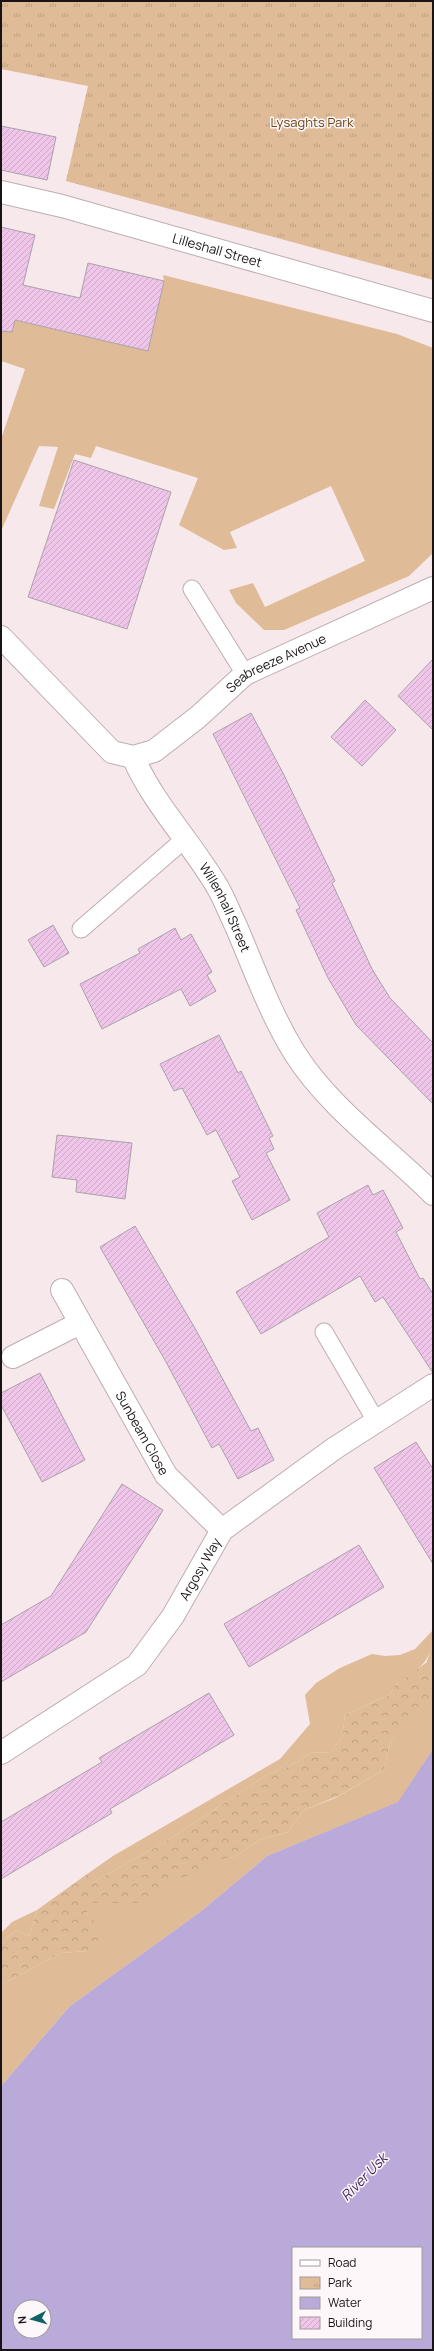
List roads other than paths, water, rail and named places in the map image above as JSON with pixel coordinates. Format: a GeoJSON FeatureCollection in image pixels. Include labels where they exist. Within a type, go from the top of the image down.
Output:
{"type":"FeatureCollection","features":[{"type":"Feature","properties":{"kind":"street","name":"Lilleshall Street"},"geometry":{"type":"LineString","coordinates":[[1,192],[62,206],[433,311]]}},
{"type":"Feature","properties":{"kind":"street","name":"Seabreeze Avenue"},"geometry":{"type":"LineString","coordinates":[[133,757],[154,751],[198,717],[245,674],[433,588]]}},
{"type":"Feature","properties":{"kind":"street"},"geometry":{"type":"LineString","coordinates":[[1,636],[112,752],[133,757]]}},
{"type":"Feature","properties":{"kind":"street","name":"Willenhall Street"},"geometry":{"type":"LineString","coordinates":[[133,757],[144,781],[164,811],[186,838],[220,891],[279,1024],[294,1053],[315,1080],[336,1102],[433,1194]]}},
{"type":"Feature","properties":{"kind":"street","name":"Sunbeam Close"},"geometry":{"type":"LineString","coordinates":[[62,1290],[166,1475],[222,1530]]}},
{"type":"Feature","properties":{"kind":"street"},"geometry":{"type":"LineString","coordinates":[[13,1357],[80,1323]]}},
{"type":"Feature","properties":{"kind":"street","name":"Argosy Way"},"geometry":{"type":"LineString","coordinates":[[1,1751],[137,1665],[173,1616],[222,1530],[376,1421],[432,1387]]}},
{"type":"Feature","properties":{"kind":"lane"},"geometry":{"type":"LineString","coordinates":[[192,589],[245,674]]}},
{"type":"Feature","properties":{"kind":"lane"},"geometry":{"type":"LineString","coordinates":[[81,929],[186,838]]}},
{"type":"Feature","properties":{"kind":"lane"},"geometry":{"type":"LineString","coordinates":[[324,1332],[376,1421]]}},
{"type":"Feature","properties":{"kind":"water","name":"River Usk"},"geometry":{"type":"Polygon","coordinates":[[[433,1749],[433,2350],[1,2350],[1,2086],[70,2006],[200,1912],[267,1856],[398,1802],[433,1749]]]}},
{"type":"Feature","properties":{"kind":"park label","name":"Lysaghts Park"},"geometry":{"type":"Point","coordinates":[312,122]}}]}
